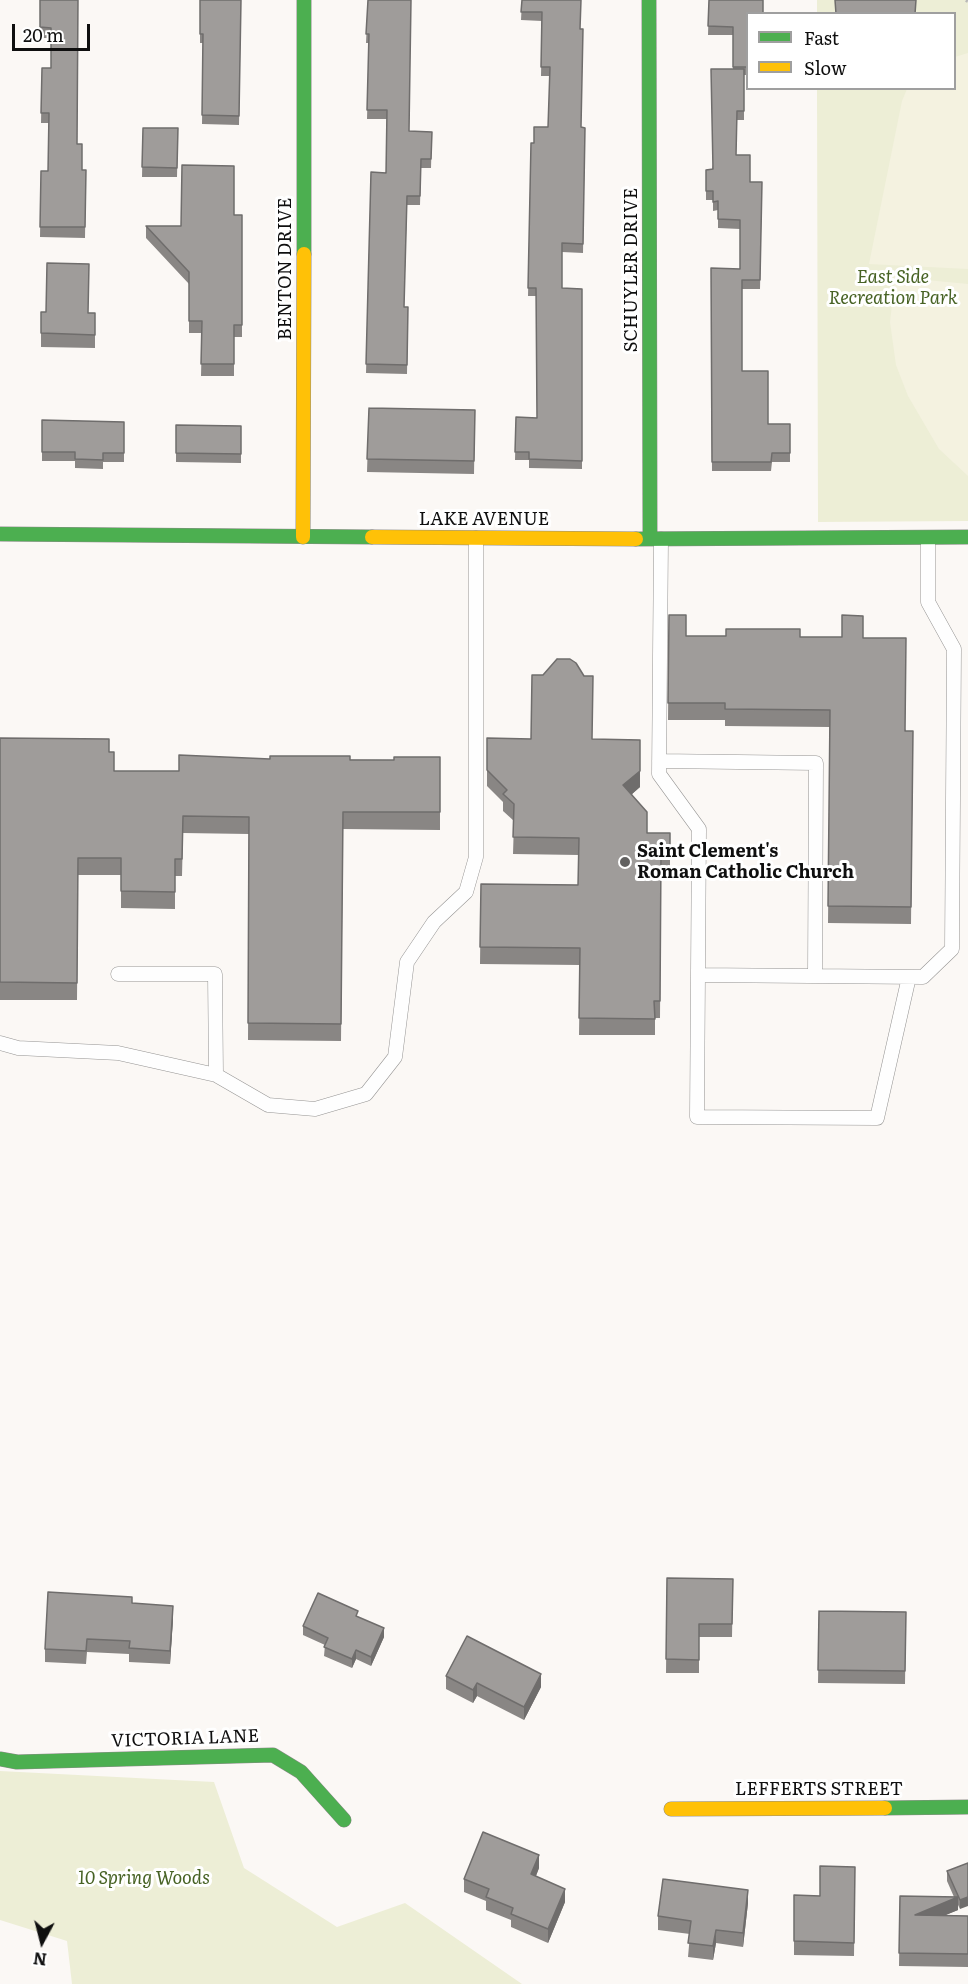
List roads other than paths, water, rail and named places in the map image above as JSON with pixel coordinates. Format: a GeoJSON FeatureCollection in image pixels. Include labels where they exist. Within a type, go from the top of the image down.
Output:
{"type":"FeatureCollection","features":[{"type":"Feature","properties":{"kind":"street","name":"BENTON DRIVE"},"geometry":{"type":"LineString","coordinates":[[303,537],[304,0]]}},
{"type":"Feature","properties":{"kind":"street","name":"SCHUYLER DRIVE"},"geometry":{"type":"LineString","coordinates":[[650,0],[655,539]]}},
{"type":"Feature","properties":{"kind":"street","name":"LAKE AVENUE"},"geometry":{"type":"LineString","coordinates":[[0,534],[655,539],[968,537]]}},
{"type":"Feature","properties":{"kind":"street","name":"VICTORIA LANE"},"geometry":{"type":"LineString","coordinates":[[0,1759],[17,1762],[273,1755],[301,1772],[344,1820]]}},
{"type":"Feature","properties":{"kind":"street","name":"LEFFERTS STREET"},"geometry":{"type":"LineString","coordinates":[[671,1809],[968,1807]]}},
{"type":"Feature","properties":{"kind":"lane"},"geometry":{"type":"LineString","coordinates":[[0,1043],[18,1048],[118,1053],[216,1075],[268,1105],[315,1109],[366,1094],[395,1058],[407,962],[434,922],[466,892],[476,857],[476,538]]}},
{"type":"Feature","properties":{"kind":"lane"},"geometry":{"type":"LineString","coordinates":[[655,539],[659,774],[699,829],[697,1117],[877,1119],[916,977],[952,949],[954,649],[927,602],[928,538]]}},
{"type":"Feature","properties":{"kind":"lane"},"geometry":{"type":"LineString","coordinates":[[659,761],[816,763],[815,976]]}},
{"type":"Feature","properties":{"kind":"lane"},"geometry":{"type":"LineString","coordinates":[[118,974],[215,974],[216,1075]]}},
{"type":"Feature","properties":{"kind":"lane"},"geometry":{"type":"LineString","coordinates":[[698,975],[916,977]]}},
{"type":"Feature","properties":{"kind":"place","name":"Saint Clement's Roman Catholic Church"},"geometry":{"type":"Point","coordinates":[625,862]}},
{"type":"Feature","properties":{"kind":"park label","name":"East Side Recreation Park"},"geometry":{"type":"Point","coordinates":[893,288]}},
{"type":"Feature","properties":{"kind":"park label","name":"10 Spring Woods"},"geometry":{"type":"Point","coordinates":[144,1879]}}]}
